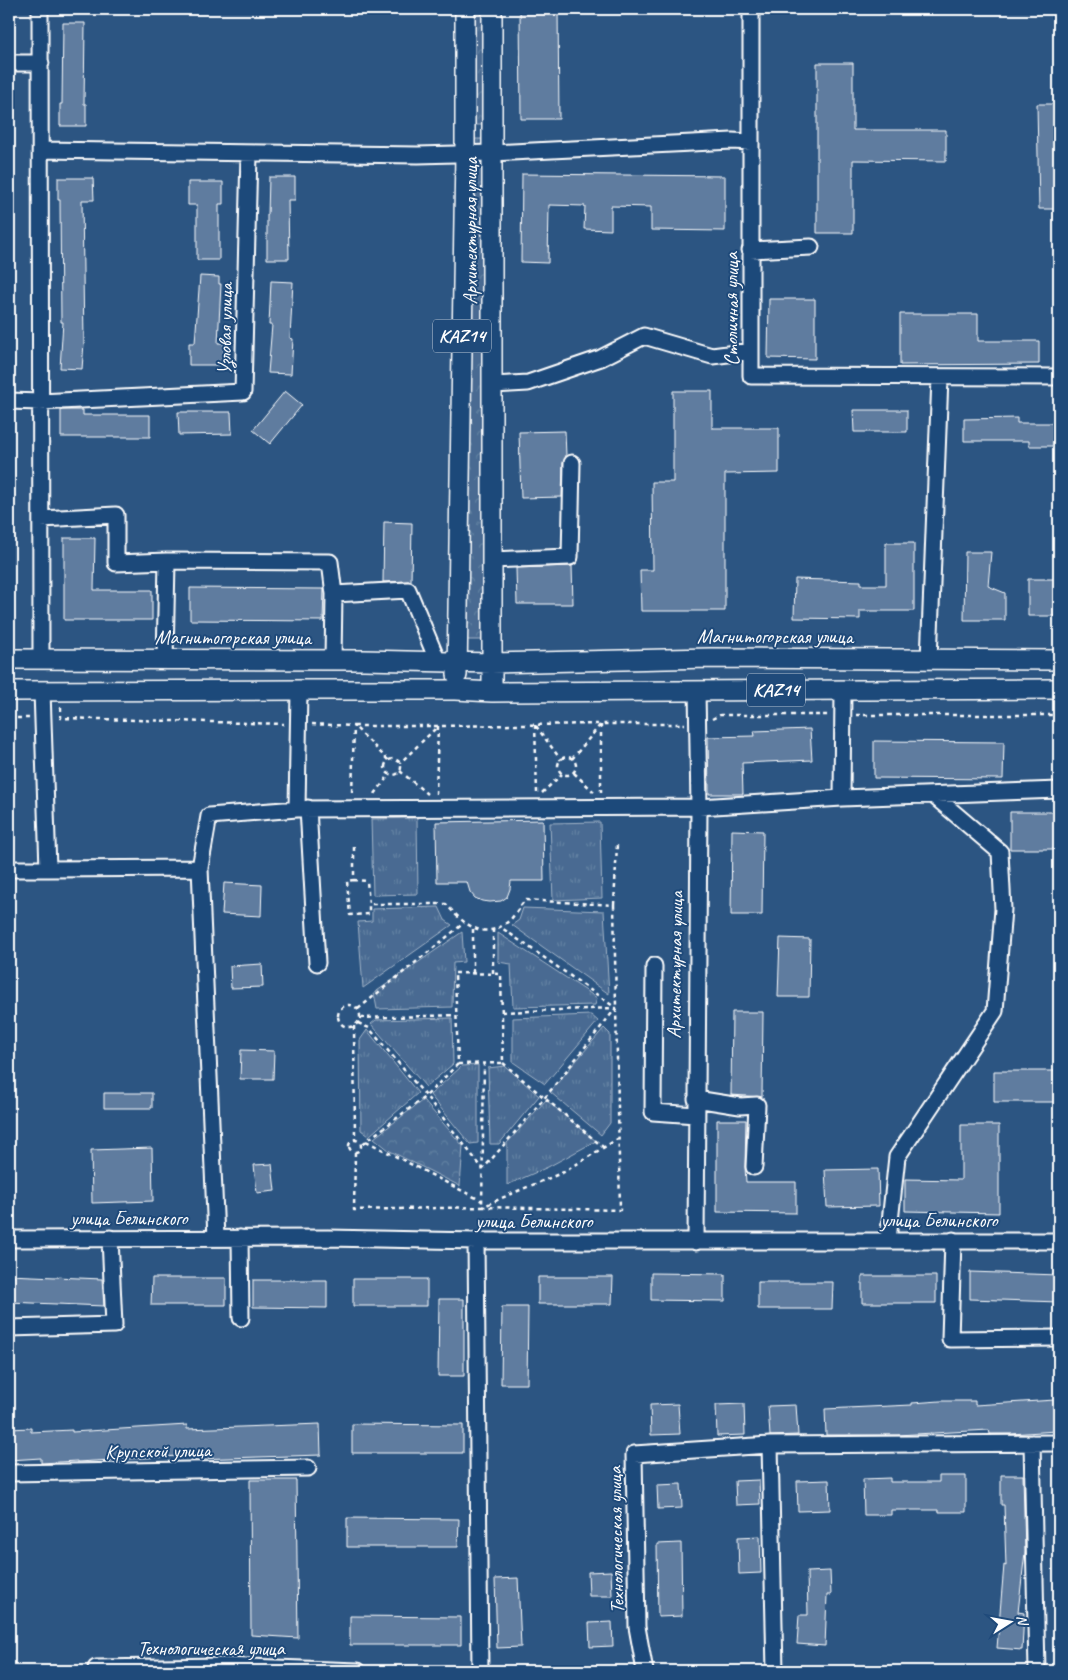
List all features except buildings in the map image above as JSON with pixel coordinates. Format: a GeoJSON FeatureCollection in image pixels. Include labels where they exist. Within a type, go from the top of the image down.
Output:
{"type":"FeatureCollection","features":[{"type":"Feature","properties":{"kind":"main road","name":"Архитектурная улица"},"geometry":{"type":"LineString","coordinates":[[457,663],[465,153],[465,9]]}},
{"type":"Feature","properties":{"kind":"main road","name":"Архитектурная улица"},"geometry":{"type":"LineString","coordinates":[[491,663],[492,9]]}},
{"type":"Feature","properties":{"kind":"main road","name":"Магнитогорская улица"},"geometry":{"type":"LineString","coordinates":[[9,660],[333,660],[491,663],[710,658],[1059,660]]}},
{"type":"Feature","properties":{"kind":"main road"},"geometry":{"type":"LineString","coordinates":[[9,691],[456,690],[457,663]]}},
{"type":"Feature","properties":{"kind":"main road"},"geometry":{"type":"LineString","coordinates":[[491,663],[492,692]]}},
{"type":"Feature","properties":{"kind":"main road","name":"KAZ14"},"geometry":{"type":"LineString","coordinates":[[456,690],[492,692],[1059,689]]}},
{"type":"Feature","properties":{"kind":"street"},"geometry":{"type":"LineString","coordinates":[[40,9],[41,660]]}},
{"type":"Feature","properties":{"kind":"street","name":"Столичная улица"},"geometry":{"type":"LineString","coordinates":[[751,9],[751,376],[1059,377]]}},
{"type":"Feature","properties":{"kind":"street"},"geometry":{"type":"LineString","coordinates":[[9,63],[41,63]]}},
{"type":"Feature","properties":{"kind":"street"},"geometry":{"type":"LineString","coordinates":[[41,150],[418,155],[492,154],[732,141],[750,142]]}},
{"type":"Feature","properties":{"kind":"street","name":"Узловая улица"},"geometry":{"type":"LineString","coordinates":[[9,401],[40,402],[243,392],[249,154]]}},
{"type":"Feature","properties":{"kind":"street"},"geometry":{"type":"LineString","coordinates":[[750,250],[811,247]]}},
{"type":"Feature","properties":{"kind":"street"},"geometry":{"type":"LineString","coordinates":[[492,385],[528,383],[601,358],[644,336],[712,356],[750,351]]}},
{"type":"Feature","properties":{"kind":"street"},"geometry":{"type":"LineString","coordinates":[[929,660],[940,378]]}},
{"type":"Feature","properties":{"kind":"street"},"geometry":{"type":"LineString","coordinates":[[491,560],[570,558],[572,463]]}},
{"type":"Feature","properties":{"kind":"street"},"geometry":{"type":"LineString","coordinates":[[40,519],[116,516],[116,563],[167,561],[330,562],[334,594],[333,660]]}},
{"type":"Feature","properties":{"kind":"street"},"geometry":{"type":"LineString","coordinates":[[165,660],[167,561]]}},
{"type":"Feature","properties":{"kind":"street"},"geometry":{"type":"LineString","coordinates":[[334,594],[408,590],[438,662]]}},
{"type":"Feature","properties":{"kind":"street"},"geometry":{"type":"LineString","coordinates":[[299,690],[302,808],[316,963]]}},
{"type":"Feature","properties":{"kind":"street","name":"Архитектурная улица"},"geometry":{"type":"LineString","coordinates":[[696,1242],[699,807],[697,690]]}},
{"type":"Feature","properties":{"kind":"street"},"geometry":{"type":"LineString","coordinates":[[842,798],[843,690]]}},
{"type":"Feature","properties":{"kind":"street"},"geometry":{"type":"LineString","coordinates":[[42,691],[48,869]]}},
{"type":"Feature","properties":{"kind":"street"},"geometry":{"type":"LineString","coordinates":[[216,1238],[200,868],[209,816],[302,808],[699,807],[842,798],[1059,790]]}},
{"type":"Feature","properties":{"kind":"street"},"geometry":{"type":"LineString","coordinates":[[888,1240],[897,1157],[995,1011],[1003,909],[1000,852],[933,795]]}},
{"type":"Feature","properties":{"kind":"street"},"geometry":{"type":"LineString","coordinates":[[9,869],[200,868]]}},
{"type":"Feature","properties":{"kind":"street"},"geometry":{"type":"LineString","coordinates":[[654,966],[653,1112],[696,1115]]}},
{"type":"Feature","properties":{"kind":"street"},"geometry":{"type":"LineString","coordinates":[[696,1099],[740,1106],[757,1105],[754,1167]]}},
{"type":"Feature","properties":{"kind":"street"},"geometry":{"type":"LineString","coordinates":[[9,1328],[114,1325],[110,1238]]}},
{"type":"Feature","properties":{"kind":"street"},"geometry":{"type":"LineString","coordinates":[[240,1238],[241,1318]]}},
{"type":"Feature","properties":{"kind":"street","name":"улица Белинского"},"geometry":{"type":"LineString","coordinates":[[9,1239],[240,1238],[696,1242],[1059,1241]]}},
{"type":"Feature","properties":{"kind":"street"},"geometry":{"type":"LineString","coordinates":[[953,1240],[950,1338],[1059,1338]]}},
{"type":"Feature","properties":{"kind":"street"},"geometry":{"type":"LineString","coordinates":[[476,1241],[480,1671]]}},
{"type":"Feature","properties":{"kind":"street"},"geometry":{"type":"LineString","coordinates":[[1032,1443],[1037,1671]]}},
{"type":"Feature","properties":{"kind":"street","name":"Технологическая улица"},"geometry":{"type":"LineString","coordinates":[[645,1671],[637,1627],[634,1454],[770,1446],[1059,1443]]}},
{"type":"Feature","properties":{"kind":"street"},"geometry":{"type":"LineString","coordinates":[[770,1446],[775,1671]]}},
{"type":"Feature","properties":{"kind":"street","name":"Крупской улица"},"geometry":{"type":"LineString","coordinates":[[9,1473],[308,1468]]}},
{"type":"Feature","properties":{"kind":"street","name":"Технологическая улица"},"geometry":{"type":"LineString","coordinates":[[96,1671],[96,1668],[223,1666],[358,1671]]}},
{"type":"Feature","properties":{"kind":"path"},"geometry":{"type":"LineString","coordinates":[[62,691],[61,718],[354,726],[601,724]]}},
{"type":"Feature","properties":{"kind":"path"},"geometry":{"type":"LineString","coordinates":[[535,724],[561,760]]}},
{"type":"Feature","properties":{"kind":"path"},"geometry":{"type":"LineString","coordinates":[[535,724],[538,797]]}},
{"type":"Feature","properties":{"kind":"path"},"geometry":{"type":"LineString","coordinates":[[572,759],[601,724]]}},
{"type":"Feature","properties":{"kind":"path"},"geometry":{"type":"LineString","coordinates":[[601,724],[601,799]]}},
{"type":"Feature","properties":{"kind":"path"},"geometry":{"type":"LineString","coordinates":[[354,726],[388,760],[396,760],[400,763]]}},
{"type":"Feature","properties":{"kind":"path"},"geometry":{"type":"LineString","coordinates":[[352,800],[354,726]]}},
{"type":"Feature","properties":{"kind":"path"},"geometry":{"type":"LineString","coordinates":[[428,795],[400,771],[400,763],[438,726]]}},
{"type":"Feature","properties":{"kind":"path"},"geometry":{"type":"LineString","coordinates":[[435,801],[438,726]]}},
{"type":"Feature","properties":{"kind":"path"},"geometry":{"type":"LineString","coordinates":[[561,760],[565,758],[572,759]]}},
{"type":"Feature","properties":{"kind":"path"},"geometry":{"type":"LineString","coordinates":[[572,759],[576,766],[574,773]]}},
{"type":"Feature","properties":{"kind":"path"},"geometry":{"type":"LineString","coordinates":[[388,760],[384,768],[389,775]]}},
{"type":"Feature","properties":{"kind":"path"},"geometry":{"type":"LineString","coordinates":[[561,760],[559,767],[563,774]]}},
{"type":"Feature","properties":{"kind":"path"},"geometry":{"type":"LineString","coordinates":[[370,800],[389,775],[397,774],[400,771]]}},
{"type":"Feature","properties":{"kind":"path"},"geometry":{"type":"LineString","coordinates":[[538,797],[563,774],[574,773]]}},
{"type":"Feature","properties":{"kind":"path"},"geometry":{"type":"LineString","coordinates":[[574,773],[594,792]]}},
{"type":"Feature","properties":{"kind":"path"},"geometry":{"type":"LineString","coordinates":[[538,797],[547,797]]}},
{"type":"Feature","properties":{"kind":"path"},"geometry":{"type":"LineString","coordinates":[[355,1152],[354,1210],[482,1207],[620,1210],[614,905],[617,844]]}},
{"type":"Feature","properties":{"kind":"path"},"geometry":{"type":"LineString","coordinates":[[354,846],[354,880]]}},
{"type":"Feature","properties":{"kind":"path"},"geometry":{"type":"LineString","coordinates":[[354,880],[367,881],[369,914],[350,914],[347,881],[354,880]]}},
{"type":"Feature","properties":{"kind":"path"},"geometry":{"type":"LineString","coordinates":[[369,904],[446,904],[473,929],[493,929],[500,926],[510,920],[525,900],[614,905]]}},
{"type":"Feature","properties":{"kind":"path"},"geometry":{"type":"LineString","coordinates":[[358,1009],[464,922]]}},
{"type":"Feature","properties":{"kind":"path"},"geometry":{"type":"LineString","coordinates":[[500,926],[616,1008]]}},
{"type":"Feature","properties":{"kind":"path"},"geometry":{"type":"LineString","coordinates":[[473,929],[473,973]]}},
{"type":"Feature","properties":{"kind":"path"},"geometry":{"type":"LineString","coordinates":[[493,929],[493,974]]}},
{"type":"Feature","properties":{"kind":"path"},"geometry":{"type":"LineString","coordinates":[[458,1064],[455,973],[501,974],[503,1063]]}},
{"type":"Feature","properties":{"kind":"path"},"geometry":{"type":"LineString","coordinates":[[349,1004],[358,1009],[360,1018],[354,1026],[344,1026],[340,1023],[338,1013],[340,1008],[349,1004]]}},
{"type":"Feature","properties":{"kind":"path"},"geometry":{"type":"LineString","coordinates":[[502,1012],[616,1008]]}},
{"type":"Feature","properties":{"kind":"path"},"geometry":{"type":"LineString","coordinates":[[483,1169],[544,1098],[616,1008]]}},
{"type":"Feature","properties":{"kind":"path"},"geometry":{"type":"LineString","coordinates":[[360,1018],[456,1015]]}},
{"type":"Feature","properties":{"kind":"path"},"geometry":{"type":"LineString","coordinates":[[358,1023],[369,1028],[426,1096],[483,1169]]}},
{"type":"Feature","properties":{"kind":"path"},"geometry":{"type":"LineString","coordinates":[[354,1026],[354,1139]]}},
{"type":"Feature","properties":{"kind":"path"},"geometry":{"type":"LineString","coordinates":[[355,1152],[366,1141],[426,1096],[458,1064],[484,1063],[503,1063],[604,1148]]}},
{"type":"Feature","properties":{"kind":"path"},"geometry":{"type":"LineString","coordinates":[[482,1207],[484,1063]]}},
{"type":"Feature","properties":{"kind":"path"},"geometry":{"type":"LineString","coordinates":[[482,1207],[513,1192],[564,1172],[619,1138]]}},
{"type":"Feature","properties":{"kind":"path"},"geometry":{"type":"LineString","coordinates":[[354,1139],[358,1140],[361,1145]]}},
{"type":"Feature","properties":{"kind":"path"},"geometry":{"type":"LineString","coordinates":[[354,1139],[351,1140],[348,1146],[349,1149],[355,1152]]}},
{"type":"Feature","properties":{"kind":"path"},"geometry":{"type":"LineString","coordinates":[[366,1141],[482,1201]]}},
{"type":"Feature","properties":{"kind":"green space"},"geometry":{"type":"Polygon","coordinates":[[[468,9],[485,9],[484,125],[469,125],[468,9]]]}},
{"type":"Feature","properties":{"kind":"green space"},"geometry":{"type":"Polygon","coordinates":[[[467,139],[487,139],[485,640],[464,640],[467,139]]]}},
{"type":"Feature","properties":{"kind":"green space"},"geometry":{"type":"Polygon","coordinates":[[[417,818],[418,894],[373,895],[371,819],[417,818]]]}},
{"type":"Feature","properties":{"kind":"green space"},"geometry":{"type":"Polygon","coordinates":[[[600,822],[602,898],[553,900],[550,823],[600,822]]]}},
{"type":"Feature","properties":{"kind":"green space"},"geometry":{"type":"Polygon","coordinates":[[[439,907],[445,920],[452,925],[363,988],[358,922],[372,921],[372,909],[439,907]]]}},
{"type":"Feature","properties":{"kind":"green space"},"geometry":{"type":"Polygon","coordinates":[[[523,908],[604,911],[609,994],[512,925],[519,920],[523,908]]]}},
{"type":"Feature","properties":{"kind":"green space"},"geometry":{"type":"Polygon","coordinates":[[[462,932],[464,962],[453,963],[452,1007],[377,1009],[374,993],[462,932]]]}},
{"type":"Feature","properties":{"kind":"green space"},"geometry":{"type":"Polygon","coordinates":[[[498,933],[597,998],[595,1005],[513,1007],[511,964],[498,962],[498,933]]]}},
{"type":"Feature","properties":{"kind":"green space"},"geometry":{"type":"Polygon","coordinates":[[[591,1015],[598,1021],[545,1084],[513,1062],[513,1018],[591,1015]]]}},
{"type":"Feature","properties":{"kind":"green space"},"geometry":{"type":"Polygon","coordinates":[[[452,1018],[453,1064],[426,1087],[371,1024],[376,1020],[452,1018]]]}},
{"type":"Feature","properties":{"kind":"green space"},"geometry":{"type":"Polygon","coordinates":[[[604,1028],[610,1034],[610,1123],[601,1135],[550,1092],[604,1028]]]}},
{"type":"Feature","properties":{"kind":"green space"},"geometry":{"type":"Polygon","coordinates":[[[367,1030],[418,1093],[369,1136],[361,1130],[360,1040],[367,1030]]]}},
{"type":"Feature","properties":{"kind":"green space"},"geometry":{"type":"Polygon","coordinates":[[[478,1065],[478,1143],[470,1144],[430,1095],[462,1066],[478,1065]]]}},
{"type":"Feature","properties":{"kind":"green space"},"geometry":{"type":"Polygon","coordinates":[[[505,1066],[539,1096],[499,1144],[490,1144],[488,1068],[505,1066]]]}},
{"type":"Feature","properties":{"kind":"green space"},"geometry":{"type":"Polygon","coordinates":[[[423,1100],[463,1146],[460,1186],[390,1151],[374,1138],[423,1100]]]}},
{"type":"Feature","properties":{"kind":"green space"},"geometry":{"type":"Polygon","coordinates":[[[546,1100],[596,1141],[548,1167],[507,1185],[507,1143],[546,1100]]]}}]}
